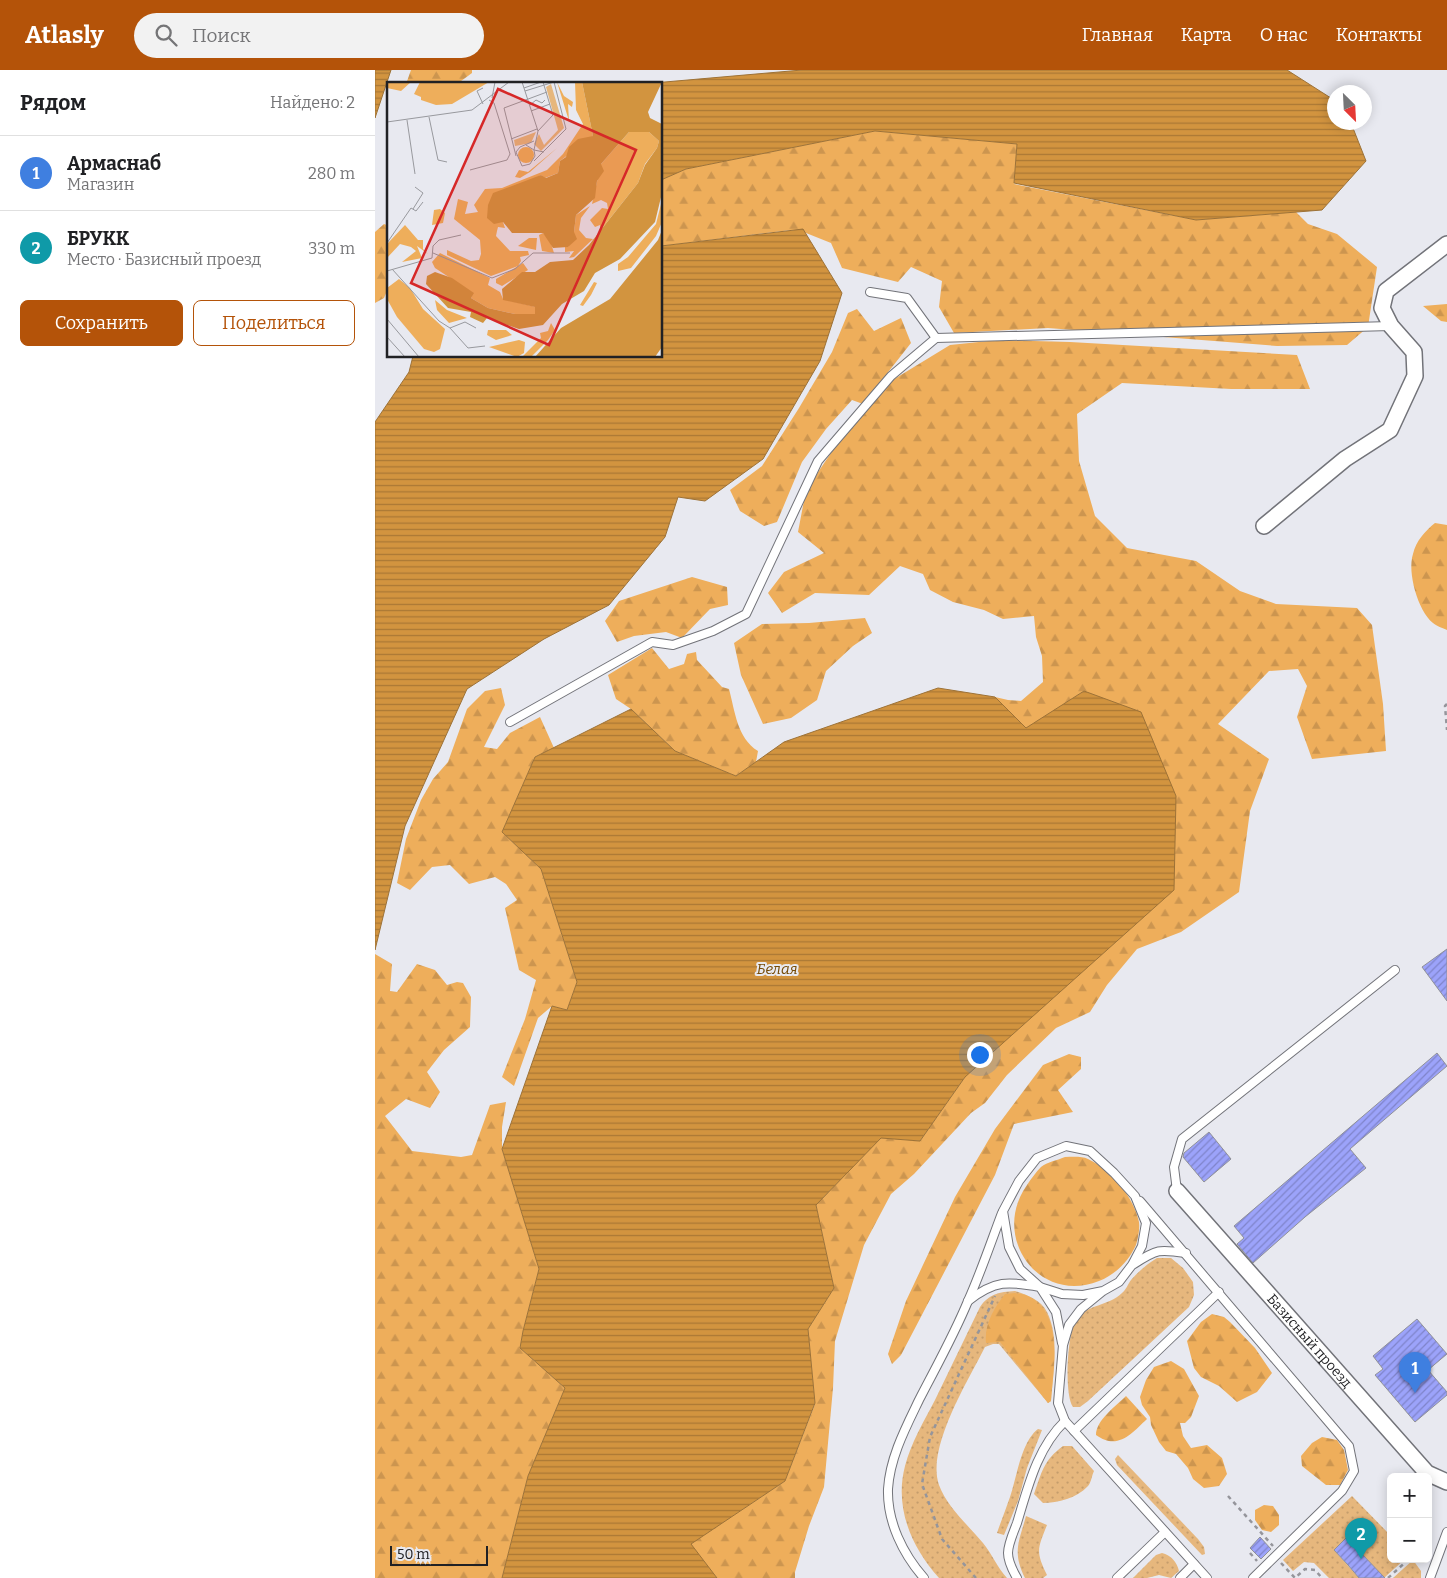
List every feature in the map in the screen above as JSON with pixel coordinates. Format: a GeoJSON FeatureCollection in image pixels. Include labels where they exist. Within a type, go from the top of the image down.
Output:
{"type":"FeatureCollection","features":[{"type":"Feature","properties":{"kind":"street"},"geometry":{"type":"LineString","coordinates":[[1264,526],[1345,460],[1390,430],[1415,376],[1414,352],[1391,326],[1382,308],[1386,291],[1447,244]]}},
{"type":"Feature","properties":{"kind":"street","name":"Базисный проезд"},"geometry":{"type":"LineString","coordinates":[[1177,1191],[1427,1473],[1447,1482]]}},
{"type":"Feature","properties":{"kind":"lane"},"geometry":{"type":"LineString","coordinates":[[870,292],[907,298],[936,338]]}},
{"type":"Feature","properties":{"kind":"lane"},"geometry":{"type":"LineString","coordinates":[[510,722],[652,642],[673,645],[713,630],[746,614],[818,461],[891,376],[936,338],[1391,326]]}},
{"type":"Feature","properties":{"kind":"lane"},"geometry":{"type":"LineString","coordinates":[[1177,1191],[1174,1168],[1182,1139],[1395,970]]}},
{"type":"Feature","properties":{"kind":"lane"},"geometry":{"type":"LineString","coordinates":[[925,1578],[914,1566],[898,1538],[890,1513],[888,1490],[892,1465],[906,1427],[968,1301],[1003,1211],[1019,1181],[1037,1158],[1066,1146],[1090,1151],[1114,1173],[1219,1292],[1349,1446],[1354,1471],[1342,1491],[1253,1578]]}},
{"type":"Feature","properties":{"kind":"lane"},"geometry":{"type":"LineString","coordinates":[[1135,1196],[1145,1223],[1142,1246],[1132,1265],[1119,1282],[1103,1291],[1081,1309],[1069,1325],[1063,1345],[1058,1403],[1065,1421],[1207,1578]]}},
{"type":"Feature","properties":{"kind":"lane"},"geometry":{"type":"LineString","coordinates":[[1003,1211],[1009,1247],[1020,1269],[1040,1287],[1056,1312],[1063,1345]]}},
{"type":"Feature","properties":{"kind":"lane"},"geometry":{"type":"LineString","coordinates":[[1132,1265],[1149,1254],[1164,1250],[1186,1254]]}},
{"type":"Feature","properties":{"kind":"lane"},"geometry":{"type":"LineString","coordinates":[[968,1301],[983,1289],[999,1284],[1016,1282],[1063,1294],[1083,1295],[1103,1291]]}},
{"type":"Feature","properties":{"kind":"lane"},"geometry":{"type":"LineString","coordinates":[[1074,1431],[1219,1292]]}},
{"type":"Feature","properties":{"kind":"lane"},"geometry":{"type":"LineString","coordinates":[[1017,1578],[1012,1569],[1008,1551],[1032,1475],[1046,1445],[1065,1421]]}},
{"type":"Feature","properties":{"kind":"lane"},"geometry":{"type":"LineString","coordinates":[[1117,1578],[1165,1532]]}},
{"type":"Feature","properties":{"kind":"lane"},"geometry":{"type":"LineString","coordinates":[[1430,1578],[1447,1532]]}},
{"type":"Feature","properties":{"kind":"lane"},"geometry":{"type":"LineString","coordinates":[[1180,1578],[1194,1564]]}},
{"type":"Feature","properties":{"kind":"path"},"geometry":{"type":"LineString","coordinates":[[1447,704],[1445,706],[1447,730]]}},
{"type":"Feature","properties":{"kind":"path"},"geometry":{"type":"LineString","coordinates":[[976,1578],[942,1539],[922,1484],[930,1437],[991,1307],[999,1284]]}},
{"type":"Feature","properties":{"kind":"path"},"geometry":{"type":"LineString","coordinates":[[1388,1578],[1405,1563]]}},
{"type":"Feature","properties":{"kind":"shaded area"},"geometry":{"type":"Polygon","coordinates":[[[1157,1258],[1171,1258],[1183,1268],[1193,1282],[1194,1295],[1189,1307],[1088,1401],[1080,1407],[1073,1407],[1068,1390],[1068,1364],[1070,1337],[1076,1320],[1086,1311],[1117,1297],[1146,1265],[1157,1258]]]}},
{"type":"Feature","properties":{"kind":"shaded area"},"geometry":{"type":"Polygon","coordinates":[[[1015,1291],[1029,1296],[1041,1304],[1051,1322],[1055,1356],[1051,1401],[1048,1403],[999,1344],[985,1347],[943,1434],[938,1453],[937,1470],[939,1485],[947,1501],[983,1543],[1007,1578],[939,1578],[921,1554],[908,1526],[902,1497],[905,1466],[918,1432],[980,1307],[995,1294],[1015,1291]]]}},
{"type":"Feature","properties":{"kind":"shaded area"},"geometry":{"type":"Polygon","coordinates":[[[1038,1429],[1042,1430],[1027,1468],[1018,1501],[1004,1535],[997,1533],[1027,1442],[1038,1429]]]}},
{"type":"Feature","properties":{"kind":"shaded area"},"geometry":{"type":"Polygon","coordinates":[[[1063,1446],[1072,1446],[1094,1471],[1091,1481],[1084,1490],[1073,1497],[1061,1501],[1043,1503],[1034,1494],[1039,1479],[1047,1462],[1063,1446]]]}},
{"type":"Feature","properties":{"kind":"shaded area"},"geometry":{"type":"Polygon","coordinates":[[[1118,1455],[1198,1539],[1204,1547],[1205,1554],[1202,1555],[1117,1465],[1115,1459],[1118,1455]]]}},
{"type":"Feature","properties":{"kind":"shaded area"},"geometry":{"type":"Polygon","coordinates":[[[1352,1496],[1387,1532],[1387,1563],[1401,1563],[1384,1578],[1347,1537],[1334,1550],[1359,1578],[1329,1578],[1314,1563],[1304,1562],[1293,1571],[1283,1560],[1352,1496]]]}},
{"type":"Feature","properties":{"kind":"shaded area"},"geometry":{"type":"Polygon","coordinates":[[[1026,1516],[1047,1525],[1039,1550],[1039,1555],[1047,1575],[1043,1578],[1025,1578],[1021,1569],[1018,1547],[1026,1516]]]}},
{"type":"Feature","properties":{"kind":"shaded area"},"geometry":{"type":"Polygon","coordinates":[[[1162,1553],[1171,1557],[1178,1568],[1179,1571],[1171,1578],[1159,1575],[1147,1578],[1133,1578],[1156,1555],[1162,1553]]]}},
{"type":"Feature","properties":{"kind":"shaded area"},"geometry":{"type":"Polygon","coordinates":[[[1410,1563],[1415,1563],[1421,1571],[1421,1578],[1393,1578],[1410,1563]]]}},
{"type":"Feature","properties":{"kind":"green space"},"geometry":{"type":"Polygon","coordinates":[[[411,70],[472,70],[472,73],[460,82],[407,82],[411,70]]]}},
{"type":"Feature","properties":{"kind":"green space"},"geometry":{"type":"Polygon","coordinates":[[[875,131],[1017,144],[1014,184],[1196,220],[1296,212],[1308,224],[1337,234],[1377,267],[1368,327],[1347,345],[1277,346],[1048,328],[954,333],[939,307],[942,281],[911,267],[898,282],[842,268],[831,243],[806,233],[791,230],[663,246],[663,179],[686,169],[875,131]]]}},
{"type":"Feature","properties":{"kind":"green space"},"geometry":{"type":"Polygon","coordinates":[[[384,224],[387,225],[387,291],[384,298],[375,303],[375,232],[384,224]]]}},
{"type":"Feature","properties":{"kind":"green space"},"geometry":{"type":"Polygon","coordinates":[[[1447,304],[1447,322],[1441,321],[1423,306],[1447,304]]]}},
{"type":"Feature","properties":{"kind":"green space"},"geometry":{"type":"Polygon","coordinates":[[[857,309],[874,331],[901,318],[911,343],[863,404],[852,400],[826,429],[802,462],[777,522],[764,526],[740,511],[730,490],[762,466],[832,352],[848,313],[857,309]]]}},
{"type":"Feature","properties":{"kind":"green space"},"geometry":{"type":"Polygon","coordinates":[[[998,340],[1070,342],[1297,355],[1310,389],[1231,389],[1122,383],[1077,414],[1079,461],[1095,516],[1127,548],[1196,561],[1240,591],[1276,604],[1357,608],[1372,625],[1383,704],[1386,751],[1312,759],[1297,717],[1307,686],[1298,669],[1269,671],[1218,724],[1269,759],[1250,811],[1239,892],[1181,932],[1137,949],[1107,985],[1090,1012],[1056,1028],[1007,1075],[985,1103],[971,1113],[914,1174],[891,1194],[864,1245],[835,1341],[833,1388],[824,1487],[809,1526],[795,1572],[795,1578],[717,1578],[690,1544],[785,1481],[815,1404],[808,1329],[834,1288],[816,1205],[881,1137],[920,1141],[965,1077],[1084,691],[1026,729],[995,697],[1021,701],[1043,682],[1042,656],[1036,637],[1034,616],[1003,619],[984,610],[953,602],[930,590],[923,574],[900,566],[869,595],[815,593],[782,613],[768,593],[784,572],[824,553],[798,532],[806,490],[837,444],[891,381],[950,345],[998,340]]]}},
{"type":"Feature","properties":{"kind":"green space"},"geometry":{"type":"Polygon","coordinates":[[[1435,523],[1447,525],[1447,630],[1433,623],[1423,610],[1418,601],[1411,571],[1416,545],[1424,533],[1435,523]]]}},
{"type":"Feature","properties":{"kind":"green space"},"geometry":{"type":"Polygon","coordinates":[[[692,577],[727,587],[728,605],[710,609],[682,638],[666,632],[634,636],[617,642],[605,621],[619,601],[692,577]]]}},
{"type":"Feature","properties":{"kind":"green space"},"geometry":{"type":"Polygon","coordinates":[[[865,618],[872,633],[853,646],[826,671],[817,700],[791,718],[763,724],[741,675],[734,643],[762,624],[809,623],[865,618]]]}},
{"type":"Feature","properties":{"kind":"green space"},"geometry":{"type":"Polygon","coordinates":[[[652,648],[669,669],[684,664],[687,654],[696,652],[697,660],[722,687],[729,689],[741,731],[745,739],[758,751],[756,762],[736,776],[675,751],[631,709],[616,699],[608,675],[652,648]]]}},
{"type":"Feature","properties":{"kind":"green space"},"geometry":{"type":"Polygon","coordinates":[[[501,688],[505,705],[484,747],[497,749],[510,733],[540,717],[554,748],[535,757],[502,832],[541,869],[577,982],[567,1010],[552,1006],[538,1018],[514,1086],[502,1077],[525,1019],[536,980],[519,970],[505,908],[517,900],[506,884],[495,877],[469,884],[450,865],[432,867],[410,890],[397,883],[406,839],[421,800],[433,779],[448,762],[467,709],[485,691],[501,688]]]}},
{"type":"Feature","properties":{"kind":"green space"},"geometry":{"type":"Polygon","coordinates":[[[375,954],[392,964],[390,991],[397,992],[417,964],[435,970],[447,985],[457,982],[463,983],[471,997],[470,1027],[444,1050],[427,1072],[440,1092],[430,1108],[406,1099],[385,1116],[412,1151],[461,1157],[472,1155],[490,1105],[506,1102],[502,1127],[502,1149],[539,1269],[520,1348],[565,1388],[528,1476],[502,1578],[375,1578],[375,954]]]}},
{"type":"Feature","properties":{"kind":"green space"},"geometry":{"type":"Polygon","coordinates":[[[1069,1054],[1081,1057],[1081,1069],[1058,1090],[1073,1112],[1014,1124],[995,1175],[901,1355],[892,1364],[888,1354],[906,1301],[955,1197],[995,1129],[1043,1065],[1069,1054]]]}},
{"type":"Feature","properties":{"kind":"green space"},"geometry":{"type":"Polygon","coordinates":[[[1065,1157],[1088,1159],[1113,1177],[1132,1203],[1139,1224],[1136,1245],[1130,1257],[1121,1267],[1099,1281],[1077,1286],[1057,1283],[1040,1275],[1027,1262],[1018,1245],[1014,1225],[1017,1205],[1027,1185],[1039,1169],[1049,1162],[1065,1157]]]}},
{"type":"Feature","properties":{"kind":"green space"},"geometry":{"type":"Polygon","coordinates":[[[1015,1293],[1028,1296],[1041,1305],[1048,1316],[1052,1329],[1054,1359],[1051,1401],[1048,1403],[1000,1342],[986,1343],[988,1323],[997,1305],[1005,1294],[1015,1293]]]}},
{"type":"Feature","properties":{"kind":"green space"},"geometry":{"type":"Polygon","coordinates":[[[1212,1314],[1224,1317],[1230,1322],[1255,1348],[1272,1373],[1257,1392],[1237,1402],[1219,1386],[1201,1377],[1194,1368],[1187,1341],[1201,1322],[1212,1314]]]}},
{"type":"Feature","properties":{"kind":"green space"},"geometry":{"type":"Polygon","coordinates":[[[1171,1361],[1184,1369],[1199,1396],[1191,1417],[1185,1423],[1180,1423],[1183,1436],[1191,1448],[1207,1445],[1222,1458],[1227,1474],[1219,1486],[1204,1488],[1193,1479],[1188,1468],[1176,1454],[1166,1451],[1159,1442],[1151,1425],[1150,1417],[1142,1405],[1140,1397],[1146,1380],[1154,1367],[1171,1361]]]}},
{"type":"Feature","properties":{"kind":"green space"},"geometry":{"type":"Polygon","coordinates":[[[1126,1396],[1147,1419],[1130,1434],[1118,1441],[1111,1441],[1096,1435],[1099,1424],[1126,1396]]]}},
{"type":"Feature","properties":{"kind":"green space"},"geometry":{"type":"Polygon","coordinates":[[[1322,1437],[1337,1440],[1344,1450],[1348,1470],[1340,1485],[1326,1485],[1302,1466],[1301,1456],[1312,1443],[1322,1437]]]}},
{"type":"Feature","properties":{"kind":"green space"},"geometry":{"type":"Polygon","coordinates":[[[1264,1505],[1273,1506],[1279,1515],[1279,1525],[1271,1532],[1262,1530],[1255,1520],[1255,1510],[1264,1505]]]}},
{"type":"Feature","properties":{"kind":"water"},"geometry":{"type":"Polygon","coordinates":[[[375,70],[391,70],[375,118],[375,70]]]}},
{"type":"Feature","properties":{"kind":"water"},"geometry":{"type":"Polygon","coordinates":[[[802,70],[1287,70],[1327,96],[1327,130],[1354,130],[1366,161],[1322,210],[1196,220],[1014,183],[1017,144],[875,131],[686,169],[663,179],[663,82],[802,70]]]}},
{"type":"Feature","properties":{"kind":"water"},"geometry":{"type":"Polygon","coordinates":[[[803,229],[842,293],[820,361],[763,459],[705,501],[678,497],[665,537],[609,605],[544,639],[467,689],[405,826],[375,950],[375,422],[409,372],[412,358],[663,358],[663,246],[803,229]]]}},
{"type":"Feature","properties":{"kind":"water","name":"Белая"},"geometry":{"type":"Polygon","coordinates":[[[938,688],[995,697],[1026,728],[1084,691],[1141,712],[1176,796],[1174,890],[965,1077],[920,1141],[881,1138],[816,1205],[834,1288],[808,1329],[815,1403],[785,1481],[691,1544],[717,1578],[502,1578],[528,1476],[565,1388],[520,1348],[539,1269],[502,1149],[552,1006],[567,1010],[577,982],[541,869],[502,832],[535,757],[631,709],[675,751],[736,776],[784,742],[938,688]]]}},
{"type":"Feature","properties":{"kind":"building"},"geometry":{"type":"Polygon","coordinates":[[[1447,949],[1447,1001],[1422,967],[1447,949]]]}},
{"type":"Feature","properties":{"kind":"building"},"geometry":{"type":"Polygon","coordinates":[[[1437,1053],[1447,1066],[1350,1149],[1366,1168],[1305,1217],[1253,1263],[1237,1244],[1244,1238],[1234,1226],[1437,1053]]]}},
{"type":"Feature","properties":{"kind":"building"},"geometry":{"type":"Polygon","coordinates":[[[1209,1132],[1231,1159],[1204,1182],[1183,1157],[1184,1153],[1209,1132]]]}},
{"type":"Feature","properties":{"kind":"building"},"geometry":{"type":"Polygon","coordinates":[[[1417,1319],[1447,1354],[1428,1370],[1447,1392],[1447,1395],[1415,1422],[1375,1375],[1383,1369],[1373,1356],[1417,1319]]]}},
{"type":"Feature","properties":{"kind":"building"},"geometry":{"type":"Polygon","coordinates":[[[1260,1537],[1271,1549],[1261,1559],[1250,1548],[1260,1537]]]}},
{"type":"Feature","properties":{"kind":"building"},"geometry":{"type":"Polygon","coordinates":[[[1347,1537],[1385,1578],[1359,1578],[1334,1550],[1347,1537]]]}},
{"type":"Feature","properties":{"kind":"place","name":"Армаснаб"},"geometry":{"type":"Point","coordinates":[1415,1393]}},
{"type":"Feature","properties":{"kind":"place","name":"БРУКК"},"geometry":{"type":"Point","coordinates":[1361,1559]}}]}
